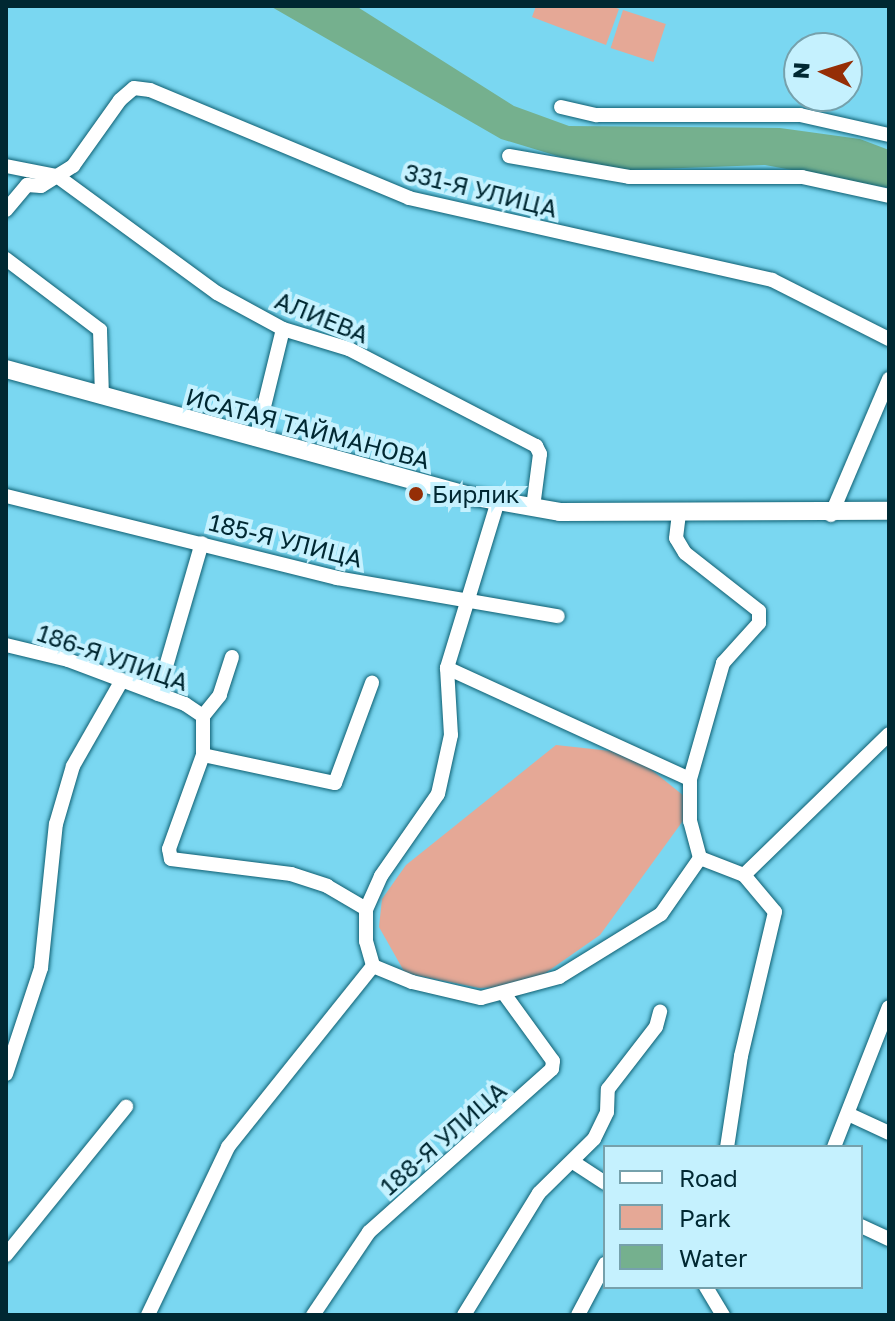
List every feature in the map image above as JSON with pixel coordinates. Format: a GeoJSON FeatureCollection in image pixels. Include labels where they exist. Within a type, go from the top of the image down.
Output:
{"type":"FeatureCollection","features":[{"type":"Feature","properties":{"kind":"street","name":"331-Я УЛИЦА"},"geometry":{"type":"LineString","coordinates":[[57,176],[73,166],[120,100],[134,88],[150,90],[409,198],[772,280],[889,339]]}},
{"type":"Feature","properties":{"kind":"street"},"geometry":{"type":"LineString","coordinates":[[561,107],[597,115],[800,115],[889,135]]}},
{"type":"Feature","properties":{"kind":"street"},"geometry":{"type":"LineString","coordinates":[[509,156],[629,177],[802,177],[889,196]]}},
{"type":"Feature","properties":{"kind":"street","name":"АЛИЕВА"},"geometry":{"type":"LineString","coordinates":[[6,166],[57,176],[217,293],[283,329],[349,349],[536,446],[540,454],[533,507]]}},
{"type":"Feature","properties":{"kind":"street"},"geometry":{"type":"LineString","coordinates":[[6,210],[27,185],[41,186],[57,176]]}},
{"type":"Feature","properties":{"kind":"street"},"geometry":{"type":"LineString","coordinates":[[6,259],[100,330],[102,396]]}},
{"type":"Feature","properties":{"kind":"street"},"geometry":{"type":"LineString","coordinates":[[256,439],[283,329]]}},
{"type":"Feature","properties":{"kind":"street","name":"ИСАТАЯ ТАЙМАНОВА"},"geometry":{"type":"LineString","coordinates":[[6,369],[256,439],[498,501],[533,507],[831,515],[889,511]]}},
{"type":"Feature","properties":{"kind":"street"},"geometry":{"type":"LineString","coordinates":[[831,515],[889,379]]}},
{"type":"Feature","properties":{"kind":"street","name":"185-Я УЛИЦА"},"geometry":{"type":"LineString","coordinates":[[6,496],[337,578],[558,616]]}},
{"type":"Feature","properties":{"kind":"street"},"geometry":{"type":"LineString","coordinates":[[373,966],[366,941],[366,909],[381,876],[438,794],[451,735],[447,668],[465,598],[498,501]]}},
{"type":"Feature","properties":{"kind":"street"},"geometry":{"type":"LineString","coordinates":[[373,966],[412,982],[481,998],[505,995],[559,977],[661,914],[700,858],[690,821],[690,779],[723,663],[759,623],[759,611],[685,553],[676,538],[679,513]]}},
{"type":"Feature","properties":{"kind":"street"},"geometry":{"type":"LineString","coordinates":[[158,694],[202,543]]}},
{"type":"Feature","properties":{"kind":"street","name":"186-Я УЛИЦА"},"geometry":{"type":"LineString","coordinates":[[6,645],[122,680],[203,716]]}},
{"type":"Feature","properties":{"kind":"street","name":"186-Я УЛИЦА"},"geometry":{"type":"LineString","coordinates":[[232,657],[220,695],[203,716],[203,755],[169,849],[171,859],[291,874],[327,886],[366,909]]}},
{"type":"Feature","properties":{"kind":"street"},"geometry":{"type":"LineString","coordinates":[[447,668],[690,779]]}},
{"type":"Feature","properties":{"kind":"street"},"geometry":{"type":"LineString","coordinates":[[6,1074],[41,968],[56,824],[73,766],[122,680]]}},
{"type":"Feature","properties":{"kind":"street"},"geometry":{"type":"LineString","coordinates":[[203,755],[335,783],[372,683]]}},
{"type":"Feature","properties":{"kind":"street"},"geometry":{"type":"LineString","coordinates":[[744,875],[889,734]]}},
{"type":"Feature","properties":{"kind":"street"},"geometry":{"type":"LineString","coordinates":[[700,858],[744,875],[770,901],[775,927],[741,1056],[727,1145]]}},
{"type":"Feature","properties":{"kind":"street"},"geometry":{"type":"LineString","coordinates":[[148,1315],[228,1147],[373,966]]}},
{"type":"Feature","properties":{"kind":"street","name":"188-Я УЛИЦА"},"geometry":{"type":"LineString","coordinates":[[313,1315],[369,1232],[552,1069],[553,1061],[505,995]]}},
{"type":"Feature","properties":{"kind":"street"},"geometry":{"type":"LineString","coordinates":[[835,1145],[885,1028],[889,1007]]}},
{"type":"Feature","properties":{"kind":"street"},"geometry":{"type":"LineString","coordinates":[[464,1315],[539,1193],[594,1139],[607,1112],[608,1089],[656,1027],[660,1012]]}},
{"type":"Feature","properties":{"kind":"street"},"geometry":{"type":"LineString","coordinates":[[6,1255],[126,1107]]}},
{"type":"Feature","properties":{"kind":"street"},"geometry":{"type":"LineString","coordinates":[[848,1114],[889,1133]]}},
{"type":"Feature","properties":{"kind":"street"},"geometry":{"type":"LineString","coordinates":[[573,1162],[603,1182]]}},
{"type":"Feature","properties":{"kind":"street"},"geometry":{"type":"LineString","coordinates":[[863,1227],[889,1239]]}},
{"type":"Feature","properties":{"kind":"street"},"geometry":{"type":"LineString","coordinates":[[578,1315],[603,1268]]}},
{"type":"Feature","properties":{"kind":"street"},"geometry":{"type":"LineString","coordinates":[[707,1289],[723,1315]]}},
{"type":"Feature","properties":{"kind":"green space"},"geometry":{"type":"Polygon","coordinates":[[[536,6],[611,6],[619,9],[606,45],[532,17],[536,6]]]}},
{"type":"Feature","properties":{"kind":"green space"},"geometry":{"type":"Polygon","coordinates":[[[623,10],[666,24],[653,62],[611,48],[623,10]]]}},
{"type":"Feature","properties":{"kind":"green space"},"geometry":{"type":"Polygon","coordinates":[[[556,745],[611,751],[648,767],[684,796],[685,818],[600,935],[544,974],[507,987],[479,988],[405,973],[379,927],[382,899],[406,865],[556,745]]]}},
{"type":"Feature","properties":{"kind":"water"},"geometry":{"type":"Polygon","coordinates":[[[270,6],[356,6],[514,106],[569,126],[780,128],[860,139],[889,150],[889,188],[765,165],[629,170],[564,158],[501,139],[270,6]]]}},
{"type":"Feature","properties":{"kind":"place","name":"Бирлик"},"geometry":{"type":"Point","coordinates":[416,494]}}]}
